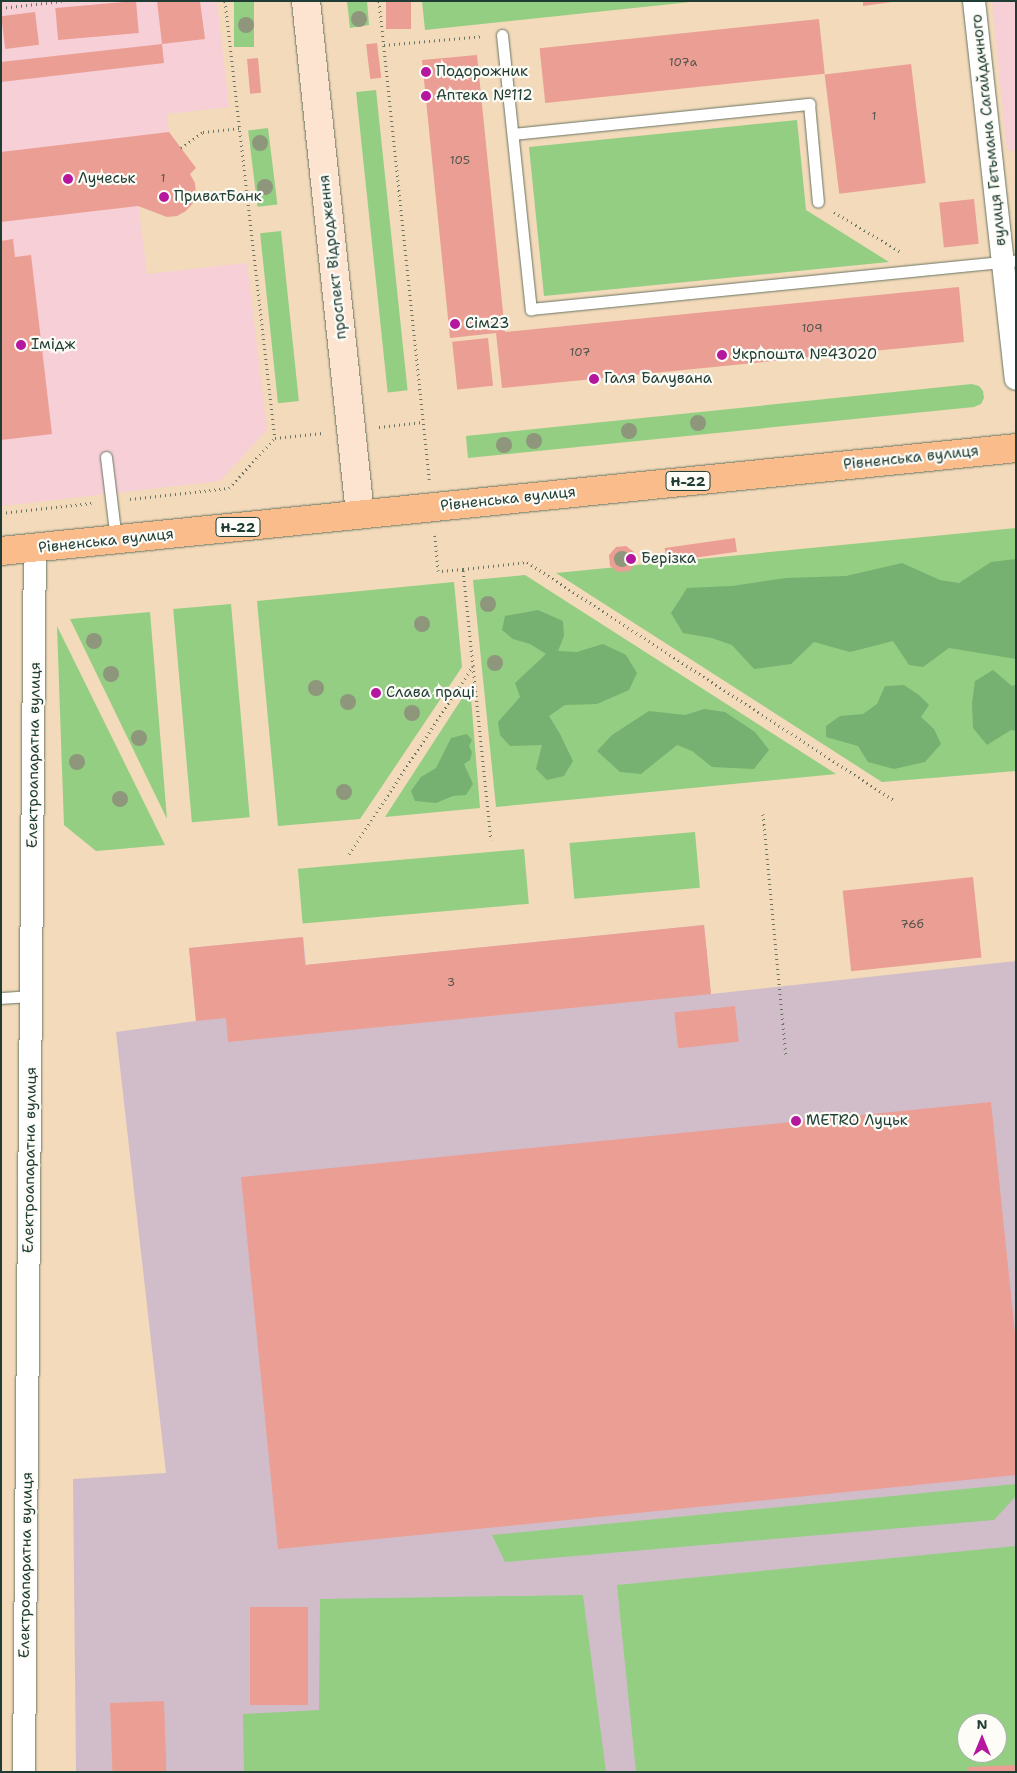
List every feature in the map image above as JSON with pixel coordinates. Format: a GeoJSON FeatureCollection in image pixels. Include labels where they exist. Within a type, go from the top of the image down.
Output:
{"type":"FeatureCollection","features":[{"type":"Feature","properties":{"kind":"main road","name":"проспект Відродження"},"geometry":{"type":"LineString","coordinates":[[306,1],[360,514]]}},
{"type":"Feature","properties":{"kind":"main road","name":"Рівненська вулиця"},"geometry":{"type":"LineString","coordinates":[[1,551],[1016,448]]}},
{"type":"Feature","properties":{"kind":"street","name":"вулиця Гетьмана Сагайдачного"},"geometry":{"type":"LineString","coordinates":[[974,1],[1009,262],[1016,379]]}},
{"type":"Feature","properties":{"kind":"street","name":"Електроапаратна вулиця"},"geometry":{"type":"LineString","coordinates":[[24,1772],[35,548]]}},
{"type":"Feature","properties":{"kind":"lane"},"geometry":{"type":"LineString","coordinates":[[502,35],[531,310],[1009,262]]}},
{"type":"Feature","properties":{"kind":"lane"},"geometry":{"type":"LineString","coordinates":[[513,134],[809,104],[818,202]]}},
{"type":"Feature","properties":{"kind":"lane"},"geometry":{"type":"LineString","coordinates":[[106,457],[116,540]]}},
{"type":"Feature","properties":{"kind":"lane"},"geometry":{"type":"LineString","coordinates":[[1,998],[32,996]]}},
{"type":"Feature","properties":{"kind":"path"},"geometry":{"type":"LineString","coordinates":[[1,8],[62,1]]}},
{"type":"Feature","properties":{"kind":"path"},"geometry":{"type":"LineString","coordinates":[[1,514],[229,488],[275,438],[225,1]]}},
{"type":"Feature","properties":{"kind":"path"},"geometry":{"type":"LineString","coordinates":[[379,1],[438,571],[527,562],[895,801]]}},
{"type":"Feature","properties":{"kind":"path"},"geometry":{"type":"LineString","coordinates":[[384,45],[502,35]]}},
{"type":"Feature","properties":{"kind":"path"},"geometry":{"type":"LineString","coordinates":[[181,148],[203,132],[240,128]]}},
{"type":"Feature","properties":{"kind":"path"},"geometry":{"type":"LineString","coordinates":[[818,202],[930,270]]}},
{"type":"Feature","properties":{"kind":"path"},"geometry":{"type":"LineString","coordinates":[[463,569],[491,840]]}},
{"type":"Feature","properties":{"kind":"path"},"geometry":{"type":"LineString","coordinates":[[349,854],[473,666]]}},
{"type":"Feature","properties":{"kind":"path"},"geometry":{"type":"LineString","coordinates":[[763,814],[786,1058]]}},
{"type":"Feature","properties":{"kind":"shaded area"},"geometry":{"type":"Polygon","coordinates":[[[1,1],[217,1],[229,107],[167,114],[169,132],[130,138],[147,274],[247,263],[267,430],[220,481],[1,506],[1,1]]]}},
{"type":"Feature","properties":{"kind":"shaded area"},"geometry":{"type":"Polygon","coordinates":[[[992,1],[1016,1],[1016,150],[1007,151],[992,1]]]}},
{"type":"Feature","properties":{"kind":"shaded area"},"geometry":{"type":"Polygon","coordinates":[[[704,925],[711,994],[1016,961],[1016,1772],[76,1772],[73,1479],[166,1473],[116,1032],[196,1021],[189,948],[303,937],[306,965],[704,925]]]}},
{"type":"Feature","properties":{"kind":"green space"},"geometry":{"type":"Polygon","coordinates":[[[234,1],[254,1],[254,47],[234,47],[234,1]]]}},
{"type":"Feature","properties":{"kind":"green space"},"geometry":{"type":"Polygon","coordinates":[[[347,1],[367,1],[369,25],[350,28],[347,1]]]}},
{"type":"Feature","properties":{"kind":"green space"},"geometry":{"type":"Polygon","coordinates":[[[422,1],[700,1],[425,30],[422,1]]]}},
{"type":"Feature","properties":{"kind":"green space"},"geometry":{"type":"Polygon","coordinates":[[[376,90],[408,390],[388,392],[356,92],[376,90]]]}},
{"type":"Feature","properties":{"kind":"green space"},"geometry":{"type":"Polygon","coordinates":[[[797,120],[806,210],[889,262],[544,296],[529,147],[797,120]]]}},
{"type":"Feature","properties":{"kind":"green space"},"geometry":{"type":"Polygon","coordinates":[[[268,128],[277,204],[258,207],[248,130],[268,128]]]}},
{"type":"Feature","properties":{"kind":"green space"},"geometry":{"type":"Polygon","coordinates":[[[281,231],[299,401],[278,403],[260,233],[281,231]]]}},
{"type":"Feature","properties":{"kind":"green space"},"geometry":{"type":"Polygon","coordinates":[[[972,384],[979,386],[983,391],[984,398],[981,404],[974,407],[468,458],[466,436],[972,384]]]}},
{"type":"Feature","properties":{"kind":"green space"},"geometry":{"type":"Polygon","coordinates":[[[1016,528],[1016,771],[882,782],[556,573],[1016,528]]]}},
{"type":"Feature","properties":{"kind":"green space"},"geometry":{"type":"Polygon","coordinates":[[[1016,559],[1016,659],[949,648],[923,667],[909,665],[893,641],[850,652],[814,642],[791,664],[754,669],[732,645],[712,638],[683,633],[671,613],[687,588],[732,586],[786,578],[846,576],[902,563],[940,580],[959,583],[991,562],[1016,559]]]}},
{"type":"Feature","properties":{"kind":"green space"},"geometry":{"type":"Polygon","coordinates":[[[525,575],[836,774],[496,807],[473,580],[525,575]]]}},
{"type":"Feature","properties":{"kind":"green space"},"geometry":{"type":"Polygon","coordinates":[[[454,582],[462,667],[360,819],[278,826],[257,601],[454,582]]]}},
{"type":"Feature","properties":{"kind":"green space"},"geometry":{"type":"Polygon","coordinates":[[[231,604],[250,817],[192,822],[173,609],[231,604]]]}},
{"type":"Feature","properties":{"kind":"green space"},"geometry":{"type":"Polygon","coordinates":[[[538,610],[563,621],[564,636],[558,651],[577,652],[603,644],[626,655],[637,673],[629,690],[597,704],[565,705],[549,716],[573,761],[564,776],[547,780],[536,769],[542,745],[510,746],[500,735],[498,722],[520,697],[515,683],[546,654],[530,644],[513,639],[502,630],[505,616],[538,610]]]}},
{"type":"Feature","properties":{"kind":"green space"},"geometry":{"type":"Polygon","coordinates":[[[150,612],[167,819],[70,619],[150,612]]]}},
{"type":"Feature","properties":{"kind":"green space"},"geometry":{"type":"Polygon","coordinates":[[[57,626],[165,845],[96,851],[64,825],[57,626]]]}},
{"type":"Feature","properties":{"kind":"green space"},"geometry":{"type":"Polygon","coordinates":[[[993,670],[1012,686],[1016,684],[1016,731],[1011,730],[987,745],[973,728],[972,703],[975,681],[993,670]]]}},
{"type":"Feature","properties":{"kind":"green space"},"geometry":{"type":"Polygon","coordinates":[[[904,685],[919,695],[929,705],[921,717],[934,729],[941,744],[925,762],[894,769],[868,762],[858,746],[826,737],[826,726],[840,716],[863,714],[877,704],[885,686],[904,685]]]}},
{"type":"Feature","properties":{"kind":"green space"},"geometry":{"type":"Polygon","coordinates":[[[470,686],[480,808],[385,817],[470,686]]]}},
{"type":"Feature","properties":{"kind":"green space"},"geometry":{"type":"Polygon","coordinates":[[[704,709],[725,712],[755,732],[769,750],[754,769],[712,767],[692,751],[677,745],[641,774],[620,772],[597,751],[612,735],[649,711],[685,715],[704,709]]]}},
{"type":"Feature","properties":{"kind":"green space"},"geometry":{"type":"Polygon","coordinates":[[[467,734],[472,740],[469,746],[472,752],[470,760],[464,764],[473,784],[466,795],[453,796],[436,803],[415,801],[411,791],[421,777],[436,768],[451,738],[467,734]]]}},
{"type":"Feature","properties":{"kind":"green space"},"geometry":{"type":"Polygon","coordinates":[[[695,832],[700,888],[574,899],[569,843],[695,832]]]}},
{"type":"Feature","properties":{"kind":"green space"},"geometry":{"type":"Polygon","coordinates":[[[524,849],[529,904],[303,924],[298,869],[524,849]]]}},
{"type":"Feature","properties":{"kind":"green space"},"geometry":{"type":"Polygon","coordinates":[[[1016,1484],[1016,1496],[994,1520],[505,1562],[492,1535],[1016,1484]]]}},
{"type":"Feature","properties":{"kind":"green space"},"geometry":{"type":"Polygon","coordinates":[[[1016,1546],[1016,1772],[636,1772],[617,1585],[1016,1546]]]}},
{"type":"Feature","properties":{"kind":"green space"},"geometry":{"type":"Polygon","coordinates":[[[583,1595],[606,1772],[244,1772],[243,1714],[319,1710],[320,1599],[583,1595]]]}},
{"type":"Feature","properties":{"kind":"building"},"geometry":{"type":"Polygon","coordinates":[[[136,1],[139,33],[58,40],[55,8],[136,1]]]}},
{"type":"Feature","properties":{"kind":"building"},"geometry":{"type":"Polygon","coordinates":[[[157,1],[200,1],[205,39],[162,44],[157,1]]]}},
{"type":"Feature","properties":{"kind":"building"},"geometry":{"type":"Polygon","coordinates":[[[386,1],[411,1],[411,29],[386,29],[386,1]]]}},
{"type":"Feature","properties":{"kind":"building"},"geometry":{"type":"Polygon","coordinates":[[[863,1],[892,1],[892,2],[863,6],[863,1]]]}},
{"type":"Feature","properties":{"kind":"building"},"geometry":{"type":"Polygon","coordinates":[[[35,12],[39,45],[5,49],[1,16],[35,12]]]}},
{"type":"Feature","properties":{"kind":"building"},"geometry":{"type":"Polygon","coordinates":[[[819,19],[825,74],[545,103],[540,48],[819,19]]]}},
{"type":"Feature","properties":{"kind":"building"},"geometry":{"type":"Polygon","coordinates":[[[377,43],[381,78],[370,79],[366,44],[377,43]]]}},
{"type":"Feature","properties":{"kind":"building"},"geometry":{"type":"Polygon","coordinates":[[[162,44],[164,63],[1,82],[1,62],[162,44]]]}},
{"type":"Feature","properties":{"kind":"building"},"geometry":{"type":"Polygon","coordinates":[[[477,55],[505,332],[959,287],[964,342],[502,388],[496,333],[450,338],[422,60],[477,55]]]}},
{"type":"Feature","properties":{"kind":"building"},"geometry":{"type":"Polygon","coordinates":[[[258,58],[261,93],[250,94],[247,59],[258,58]]]}},
{"type":"Feature","properties":{"kind":"building"},"geometry":{"type":"Polygon","coordinates":[[[911,64],[926,183],[839,194],[825,75],[911,64]]]}},
{"type":"Feature","properties":{"kind":"building","name":"Лучеськ"},"geometry":{"type":"Polygon","coordinates":[[[169,132],[196,168],[190,174],[195,183],[196,193],[193,203],[186,211],[177,216],[167,217],[138,206],[1,222],[1,152],[169,132]]]}},
{"type":"Feature","properties":{"kind":"building"},"geometry":{"type":"Polygon","coordinates":[[[974,199],[979,244],[944,247],[939,203],[974,199]]]}},
{"type":"Feature","properties":{"kind":"building","name":"Імідж"},"geometry":{"type":"Polygon","coordinates":[[[13,239],[15,257],[31,255],[52,434],[1,440],[1,241],[13,239]]]}},
{"type":"Feature","properties":{"kind":"building"},"geometry":{"type":"Polygon","coordinates":[[[488,338],[493,386],[457,390],[452,342],[488,338]]]}},
{"type":"Feature","properties":{"kind":"building"},"geometry":{"type":"Polygon","coordinates":[[[735,538],[737,552],[667,562],[665,548],[735,538]]]}},
{"type":"Feature","properties":{"kind":"building","name":"Берізка"},"geometry":{"type":"Polygon","coordinates":[[[626,546],[634,552],[636,563],[629,571],[618,572],[610,566],[609,555],[616,547],[626,546]],[[620,555],[618,561],[624,563],[626,557],[620,555]]]}},
{"type":"Feature","properties":{"kind":"building"},"geometry":{"type":"Polygon","coordinates":[[[973,877],[981,958],[851,971],[843,891],[973,877]]]}},
{"type":"Feature","properties":{"kind":"building"},"geometry":{"type":"Polygon","coordinates":[[[704,925],[711,994],[228,1042],[226,1018],[196,1021],[189,948],[303,937],[305,965],[704,925]]]}},
{"type":"Feature","properties":{"kind":"building"},"geometry":{"type":"Polygon","coordinates":[[[735,1006],[739,1042],[678,1048],[674,1012],[735,1006]]]}},
{"type":"Feature","properties":{"kind":"building"},"geometry":{"type":"Polygon","coordinates":[[[991,1102],[1016,1343],[1016,1475],[278,1549],[241,1177],[991,1102]]]}},
{"type":"Feature","properties":{"kind":"building"},"geometry":{"type":"Polygon","coordinates":[[[250,1607],[308,1607],[308,1705],[250,1705],[250,1607]]]}},
{"type":"Feature","properties":{"kind":"building"},"geometry":{"type":"Polygon","coordinates":[[[164,1701],[166,1772],[112,1772],[110,1703],[164,1701]]]}},
{"type":"Feature","properties":{"kind":"building"},"geometry":{"type":"Polygon","coordinates":[[[1016,1765],[1016,1772],[968,1772],[968,1767],[1016,1765]]]}},
{"type":"Feature","properties":{"kind":"place","name":"Подорожник"},"geometry":{"type":"Point","coordinates":[426,72]}},
{"type":"Feature","properties":{"kind":"place","name":"Аптека №112"},"geometry":{"type":"Point","coordinates":[426,96]}},
{"type":"Feature","properties":{"kind":"place","name":"Лучеськ"},"geometry":{"type":"Point","coordinates":[68,179]}},
{"type":"Feature","properties":{"kind":"place","name":"ПриватБанк"},"geometry":{"type":"Point","coordinates":[164,197]}},
{"type":"Feature","properties":{"kind":"place","name":"Сім23"},"geometry":{"type":"Point","coordinates":[455,324]}},
{"type":"Feature","properties":{"kind":"place","name":"Імідж"},"geometry":{"type":"Point","coordinates":[21,345]}},
{"type":"Feature","properties":{"kind":"place","name":"Укрпошта №43020"},"geometry":{"type":"Point","coordinates":[722,355]}},
{"type":"Feature","properties":{"kind":"place","name":"Галя Балувана"},"geometry":{"type":"Point","coordinates":[594,379]}},
{"type":"Feature","properties":{"kind":"place","name":"Берізка"},"geometry":{"type":"Point","coordinates":[631,559]}},
{"type":"Feature","properties":{"kind":"place","name":"Слава праці"},"geometry":{"type":"Point","coordinates":[376,693]}},
{"type":"Feature","properties":{"kind":"place","name":"METRO Луцьк"},"geometry":{"type":"Point","coordinates":[796,1121]}}]}
